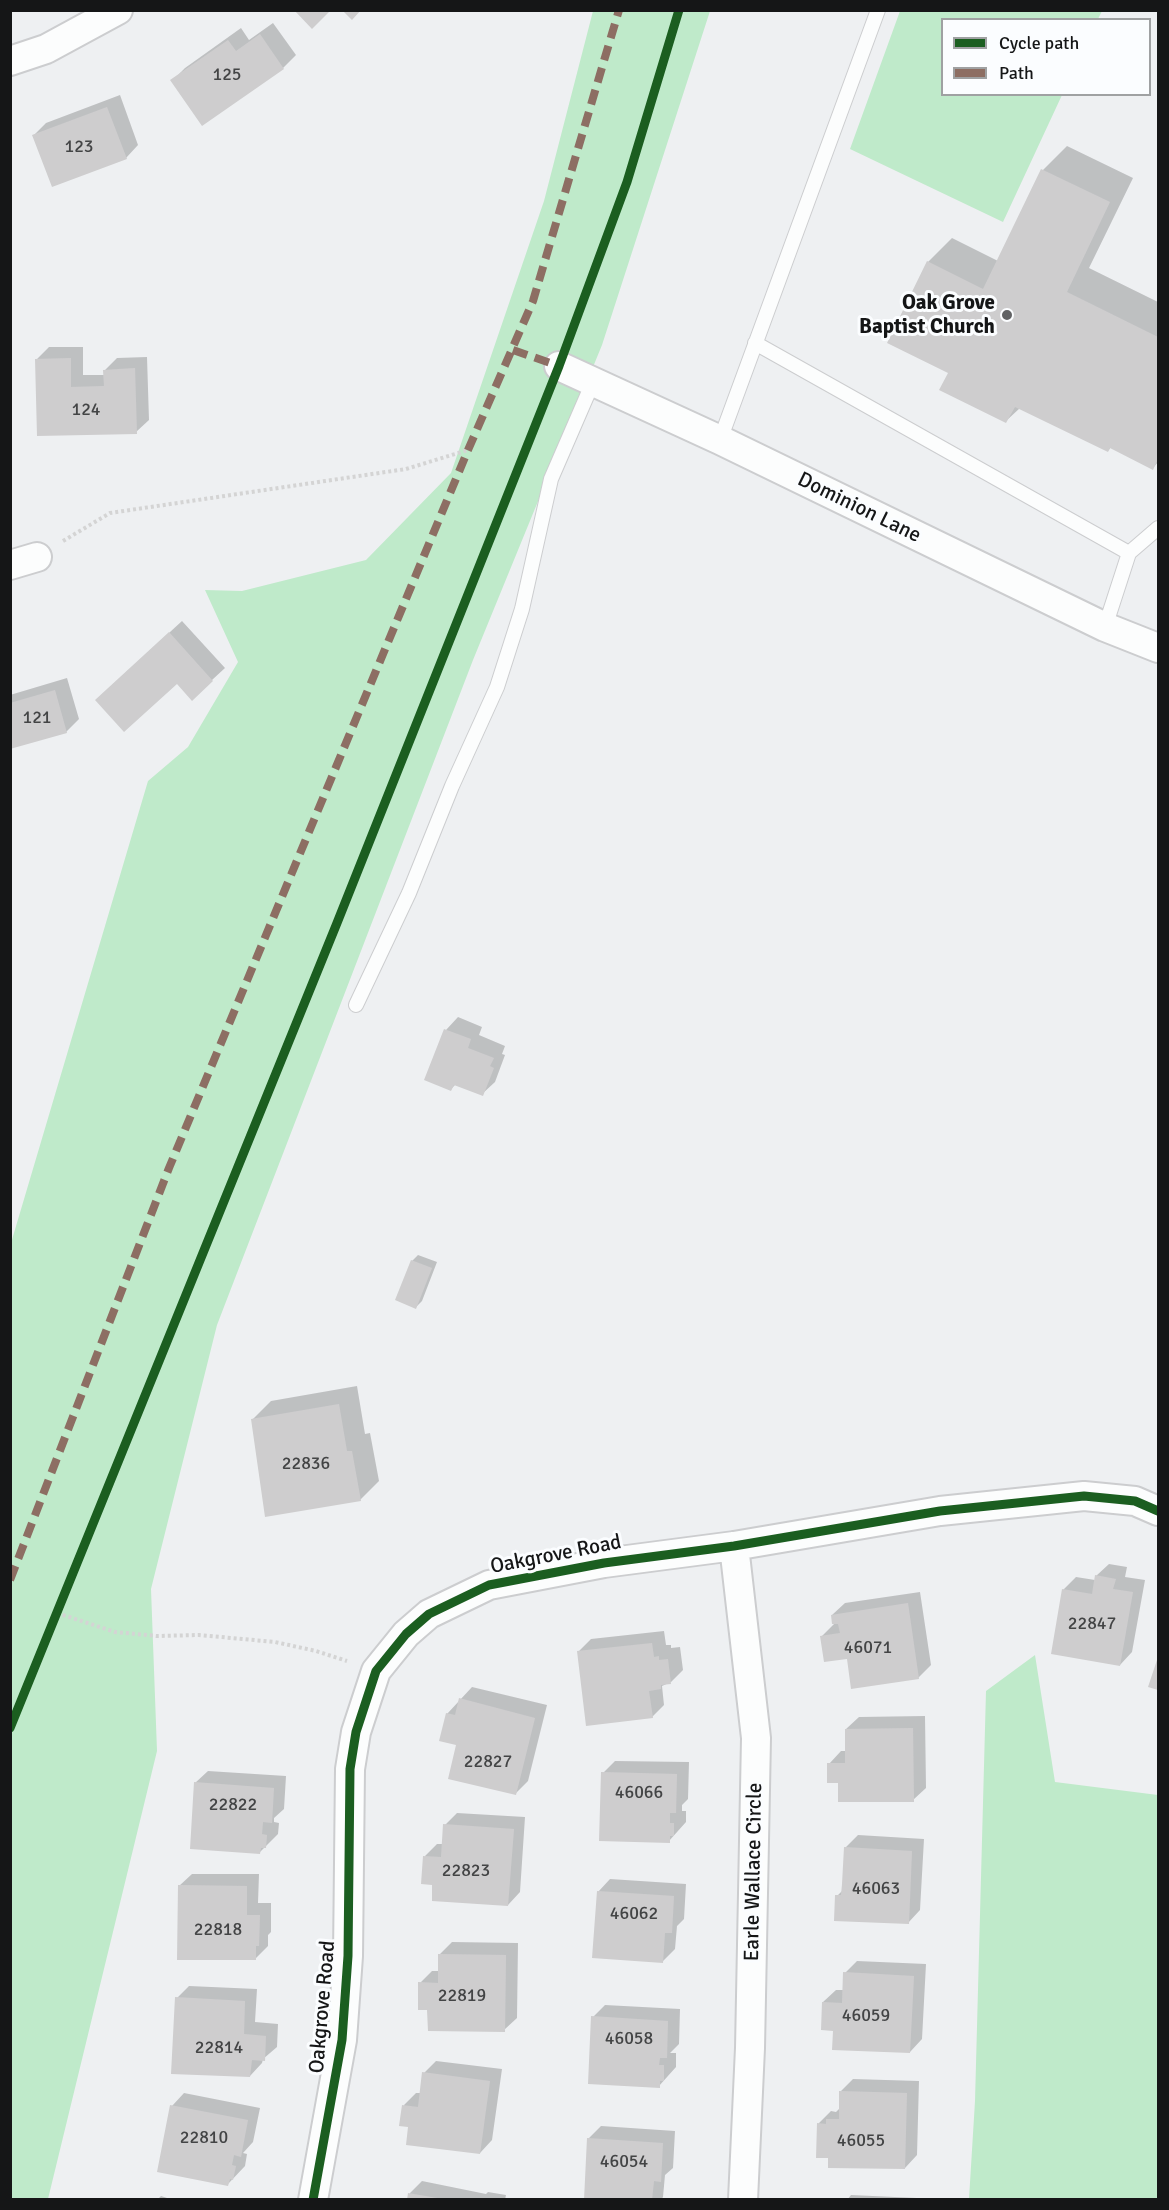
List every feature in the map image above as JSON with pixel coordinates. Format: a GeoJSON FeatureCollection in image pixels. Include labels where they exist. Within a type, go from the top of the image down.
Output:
{"type":"FeatureCollection","features":[{"type":"Feature","properties":{"kind":"street"},"geometry":{"type":"LineString","coordinates":[[10,62],[46,48],[118,10]]}},
{"type":"Feature","properties":{"kind":"street","name":"Dominion Lane"},"geometry":{"type":"LineString","coordinates":[[559,366],[720,440],[1105,627],[1158,648]]}},
{"type":"Feature","properties":{"kind":"street","name":"Oakgrove Road"},"geometry":{"type":"LineString","coordinates":[[313,2199],[342,2040],[348,1956],[350,1769],[356,1732],[376,1671],[406,1634],[429,1614],[489,1585],[604,1563],[734,1546],[940,1511],[1084,1496],[1135,1501],[1158,1511]]}},
{"type":"Feature","properties":{"kind":"street","name":"Earle Wallace Circle"},"geometry":{"type":"LineString","coordinates":[[734,1546],[756,1738],[750,2048],[743,2199]]}},
{"type":"Feature","properties":{"kind":"lane"},"geometry":{"type":"LineString","coordinates":[[720,440],[878,10]]}},
{"type":"Feature","properties":{"kind":"lane"},"geometry":{"type":"LineString","coordinates":[[755,343],[1129,553]]}},
{"type":"Feature","properties":{"kind":"lane"},"geometry":{"type":"LineString","coordinates":[[356,1005],[409,892],[452,786],[497,687],[522,609],[551,479],[593,382]]}},
{"type":"Feature","properties":{"kind":"lane"},"geometry":{"type":"LineString","coordinates":[[1105,627],[1129,553],[1158,528]]}},
{"type":"Feature","properties":{"kind":"path"},"geometry":{"type":"LineString","coordinates":[[24,561],[110,513],[406,469],[468,450]]}},
{"type":"Feature","properties":{"kind":"path"},"geometry":{"type":"LineString","coordinates":[[53,1623],[61,1603]]}},
{"type":"Feature","properties":{"kind":"path"},"geometry":{"type":"LineString","coordinates":[[57,1614],[115,1632],[157,1636],[199,1635],[275,1642],[316,1651],[376,1671]]}},
{"type":"Feature","properties":{"kind":"green space"},"geometry":{"type":"Polygon","coordinates":[[[593,11],[710,11],[602,345],[473,660],[217,1325],[151,1589],[157,1751],[48,2199],[11,2200],[11,1243],[148,781],[188,747],[238,662],[205,590],[242,591],[366,560],[451,473],[544,201],[593,11]]]}},
{"type":"Feature","properties":{"kind":"green space"},"geometry":{"type":"Polygon","coordinates":[[[900,11],[1102,11],[1098,18],[941,18],[941,96],[1062,96],[1003,222],[850,149],[900,11]]]}},
{"type":"Feature","properties":{"kind":"green space"},"geometry":{"type":"Polygon","coordinates":[[[1035,1655],[1055,1782],[1158,1795],[1158,2199],[969,2199],[975,2101],[986,1691],[1035,1655]]]}},
{"type":"Feature","properties":{"kind":"building"},"geometry":{"type":"Polygon","coordinates":[[[294,10],[331,10],[312,29],[294,10]]]}},
{"type":"Feature","properties":{"kind":"building"},"geometry":{"type":"Polygon","coordinates":[[[342,10],[361,10],[352,20],[342,10]]]}},
{"type":"Feature","properties":{"kind":"building"},"geometry":{"type":"Polygon","coordinates":[[[260,34],[284,69],[202,126],[170,80],[228,40],[236,51],[260,34]]]}},
{"type":"Feature","properties":{"kind":"building"},"geometry":{"type":"Polygon","coordinates":[[[107,107],[127,159],[52,187],[32,135],[107,107]]]}},
{"type":"Feature","properties":{"kind":"building","name":"Oak Grove Baptist Church"},"geometry":{"type":"Polygon","coordinates":[[[1041,169],[1110,202],[1067,292],[1158,337],[1158,459],[1153,470],[1110,448],[1108,452],[1015,407],[1006,423],[939,390],[948,373],[887,343],[927,261],[983,289],[1041,169]]]}},
{"type":"Feature","properties":{"kind":"building"},"geometry":{"type":"Polygon","coordinates":[[[71,358],[71,387],[104,386],[103,370],[135,368],[137,434],[37,436],[35,359],[71,358]]]}},
{"type":"Feature","properties":{"kind":"building"},"geometry":{"type":"Polygon","coordinates":[[[169,632],[213,681],[192,701],[177,684],[124,732],[95,700],[169,632]]]}},
{"type":"Feature","properties":{"kind":"building"},"geometry":{"type":"Polygon","coordinates":[[[55,690],[67,733],[10,749],[10,703],[55,690]]]}},
{"type":"Feature","properties":{"kind":"building"},"geometry":{"type":"Polygon","coordinates":[[[444,1029],[471,1039],[468,1048],[494,1058],[490,1066],[494,1068],[483,1096],[454,1085],[451,1091],[424,1080],[444,1029]]]}},
{"type":"Feature","properties":{"kind":"building"},"geometry":{"type":"Polygon","coordinates":[[[411,1260],[432,1268],[416,1309],[395,1300],[411,1260]]]}},
{"type":"Feature","properties":{"kind":"building"},"geometry":{"type":"Polygon","coordinates":[[[339,1404],[347,1451],[352,1451],[361,1501],[265,1517],[251,1419],[339,1404]]]}},
{"type":"Feature","properties":{"kind":"building"},"geometry":{"type":"Polygon","coordinates":[[[1095,1575],[1116,1579],[1113,1589],[1133,1592],[1120,1666],[1051,1654],[1062,1589],[1092,1594],[1095,1575]]]}},
{"type":"Feature","properties":{"kind":"building"},"geometry":{"type":"Polygon","coordinates":[[[908,1603],[919,1679],[851,1689],[847,1659],[824,1662],[820,1636],[840,1633],[838,1624],[832,1624],[831,1615],[908,1603]]]}},
{"type":"Feature","properties":{"kind":"building"},"geometry":{"type":"Polygon","coordinates":[[[652,1643],[654,1657],[659,1656],[659,1660],[668,1659],[671,1684],[661,1685],[661,1689],[649,1691],[653,1718],[586,1726],[577,1651],[652,1643]]]}},
{"type":"Feature","properties":{"kind":"building"},"geometry":{"type":"Polygon","coordinates":[[[1158,1657],[1158,1690],[1148,1687],[1158,1657]]]}},
{"type":"Feature","properties":{"kind":"building"},"geometry":{"type":"Polygon","coordinates":[[[459,1698],[535,1718],[516,1795],[448,1779],[456,1745],[439,1741],[446,1713],[455,1715],[459,1698]]]}},
{"type":"Feature","properties":{"kind":"building"},"geometry":{"type":"Polygon","coordinates":[[[913,1728],[914,1802],[838,1802],[838,1783],[827,1783],[827,1763],[845,1763],[845,1729],[913,1728]]]}},
{"type":"Feature","properties":{"kind":"building"},"geometry":{"type":"Polygon","coordinates":[[[601,1772],[677,1774],[676,1813],[670,1813],[670,1823],[674,1823],[674,1836],[670,1836],[670,1843],[599,1841],[601,1772]]]}},
{"type":"Feature","properties":{"kind":"building"},"geometry":{"type":"Polygon","coordinates":[[[194,1782],[274,1788],[272,1823],[263,1822],[262,1834],[267,1835],[266,1848],[261,1848],[260,1854],[190,1849],[194,1782]]]}},
{"type":"Feature","properties":{"kind":"building"},"geometry":{"type":"Polygon","coordinates":[[[443,1824],[514,1829],[508,1906],[432,1901],[432,1885],[421,1884],[423,1856],[441,1857],[443,1824]]]}},
{"type":"Feature","properties":{"kind":"building"},"geometry":{"type":"Polygon","coordinates":[[[844,1847],[912,1851],[909,1924],[834,1921],[835,1895],[841,1895],[844,1847]]]}},
{"type":"Feature","properties":{"kind":"building"},"geometry":{"type":"Polygon","coordinates":[[[178,1885],[247,1886],[247,1915],[260,1915],[256,1960],[177,1960],[178,1885]]]}},
{"type":"Feature","properties":{"kind":"building"},"geometry":{"type":"Polygon","coordinates":[[[597,1891],[674,1896],[672,1933],[665,1933],[663,1963],[592,1958],[597,1891]]]}},
{"type":"Feature","properties":{"kind":"building"},"geometry":{"type":"Polygon","coordinates":[[[438,1954],[506,1955],[505,2032],[428,2031],[427,2010],[418,2010],[418,1982],[438,1983],[438,1954]]]}},
{"type":"Feature","properties":{"kind":"building"},"geometry":{"type":"Polygon","coordinates":[[[843,1972],[914,1976],[910,2053],[832,2050],[833,2031],[821,2030],[822,2002],[842,2003],[843,1972]]]}},
{"type":"Feature","properties":{"kind":"building"},"geometry":{"type":"Polygon","coordinates":[[[175,1997],[245,2001],[244,2034],[266,2036],[265,2061],[252,2060],[250,2077],[171,2074],[175,1997]]]}},
{"type":"Feature","properties":{"kind":"building"},"geometry":{"type":"Polygon","coordinates":[[[591,2016],[668,2021],[667,2058],[660,2058],[659,2065],[664,2065],[664,2081],[660,2081],[660,2088],[588,2084],[591,2016]]]}},
{"type":"Feature","properties":{"kind":"building"},"geometry":{"type":"Polygon","coordinates":[[[422,2072],[490,2081],[480,2154],[406,2145],[408,2127],[399,2126],[402,2105],[418,2107],[422,2072]]]}},
{"type":"Feature","properties":{"kind":"building"},"geometry":{"type":"Polygon","coordinates":[[[839,2091],[907,2093],[905,2169],[828,2168],[828,2158],[816,2158],[817,2123],[826,2124],[826,2119],[839,2119],[839,2091]]]}},
{"type":"Feature","properties":{"kind":"building"},"geometry":{"type":"Polygon","coordinates":[[[170,2105],[248,2120],[241,2157],[234,2155],[232,2165],[236,2166],[233,2180],[230,2179],[228,2186],[157,2172],[170,2105]]]}},
{"type":"Feature","properties":{"kind":"building"},"geometry":{"type":"Polygon","coordinates":[[[587,2138],[663,2143],[661,2182],[654,2181],[652,2200],[584,2200],[587,2138]]]}},
{"type":"Feature","properties":{"kind":"building"},"geometry":{"type":"Polygon","coordinates":[[[408,2193],[437,2198],[437,2200],[407,2200],[408,2193]]]}},
{"type":"Feature","properties":{"kind":"marked path"},"geometry":{"type":"LineString","coordinates":[[10,1580],[169,1168],[468,450],[533,301],[619,10]]}},
{"type":"Feature","properties":{"kind":"marked path"},"geometry":{"type":"LineString","coordinates":[[513,350],[559,366]]}},
{"type":"Feature","properties":{"kind":"cycle path"},"geometry":{"type":"LineString","coordinates":[[10,1728],[337,923],[559,366],[627,182],[679,10]]}},
{"type":"Feature","properties":{"kind":"cycle path"},"geometry":{"type":"LineString","coordinates":[[313,2200],[342,2040],[348,1956],[350,1769],[356,1732],[376,1671],[406,1634],[429,1614],[489,1585],[604,1563],[734,1546],[940,1511],[1084,1496],[1135,1501],[1158,1511]]}},
{"type":"Feature","properties":{"kind":"place","name":"Oak Grove Baptist Church"},"geometry":{"type":"Point","coordinates":[1007,315]}}]}
